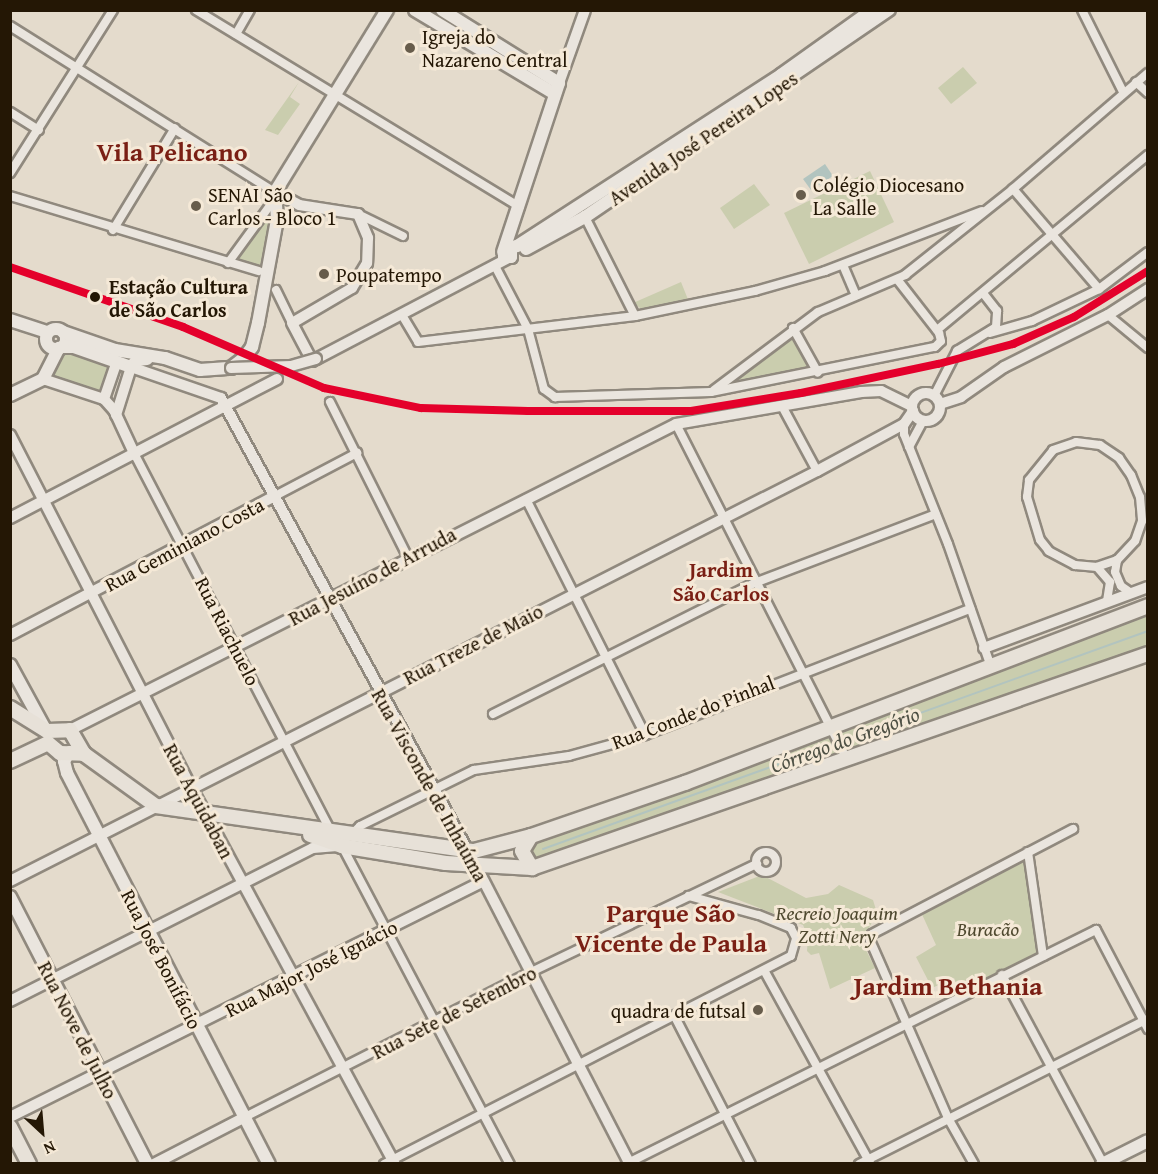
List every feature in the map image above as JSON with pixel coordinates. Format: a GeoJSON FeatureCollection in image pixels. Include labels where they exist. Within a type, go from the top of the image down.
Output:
{"type":"FeatureCollection","features":[{"type":"Feature","properties":{"kind":"main road"},"geometry":{"type":"LineString","coordinates":[[10,320],[48,332],[57,329],[115,351],[161,357],[200,370],[231,368],[252,347],[258,323],[277,219],[275,192],[387,10]]}},
{"type":"Feature","properties":{"kind":"main road"},"geometry":{"type":"LineString","coordinates":[[415,10],[557,88]]}},
{"type":"Feature","properties":{"kind":"main road"},"geometry":{"type":"LineString","coordinates":[[442,10],[557,88]]}},
{"type":"Feature","properties":{"kind":"main road","name":"Avenida José Pereira Lopes"},"geometry":{"type":"LineString","coordinates":[[507,252],[582,211],[784,79],[874,12]]}},
{"type":"Feature","properties":{"kind":"main road"},"geometry":{"type":"LineString","coordinates":[[495,266],[507,252],[507,234],[520,207],[557,88]]}},
{"type":"Feature","properties":{"kind":"main road"},"geometry":{"type":"LineString","coordinates":[[48,332],[47,345],[117,361],[131,367],[137,360],[161,357]]}},
{"type":"Feature","properties":{"kind":"main road"},"geometry":{"type":"LineString","coordinates":[[10,395],[43,379],[61,347],[63,332]]}},
{"type":"Feature","properties":{"kind":"main road"},"geometry":{"type":"LineString","coordinates":[[10,708],[75,744],[156,806],[331,832],[347,840],[466,851],[507,844],[685,783],[831,729],[990,664],[1148,606]]}},
{"type":"Feature","properties":{"kind":"main road"},"geometry":{"type":"LineString","coordinates":[[285,826],[476,866],[532,868],[845,756],[1148,654]]}},
{"type":"Feature","properties":{"kind":"main road"},"geometry":{"type":"LineString","coordinates":[[10,665],[44,727]]}},
{"type":"Feature","properties":{"kind":"main road"},"geometry":{"type":"LineString","coordinates":[[10,761],[48,743],[60,753],[75,744]]}},
{"type":"Feature","properties":{"kind":"main road","name":"Rua José Bonifácio"},"geometry":{"type":"LineString","coordinates":[[75,744],[64,761],[67,773],[147,932],[269,1164]]}},
{"type":"Feature","properties":{"kind":"main road"},"geometry":{"type":"LineString","coordinates":[[531,836],[522,851],[532,868]]}},
{"type":"Feature","properties":{"kind":"main road"},"geometry":{"type":"LineString","coordinates":[[507,844],[517,857],[514,868]]}},
{"type":"Feature","properties":{"kind":"main road","name":"Rua Nove de Julho"},"geometry":{"type":"LineString","coordinates":[[10,897],[147,1164]]}},
{"type":"Feature","properties":{"kind":"main road"},"geometry":{"type":"LineString","coordinates":[[10,1127],[29,1164]]}},
{"type":"Feature","properties":{"kind":"main road"},"geometry":{"type":"LineString","coordinates":[[1103,1163],[1148,1141]]}},
{"type":"Feature","properties":{"kind":"street"},"geometry":{"type":"LineString","coordinates":[[10,173],[113,10]]}},
{"type":"Feature","properties":{"kind":"street"},"geometry":{"type":"LineString","coordinates":[[196,10],[520,207]]}},
{"type":"Feature","properties":{"kind":"street"},"geometry":{"type":"LineString","coordinates":[[236,34],[250,10]]}},
{"type":"Feature","properties":{"kind":"street"},"geometry":{"type":"LineString","coordinates":[[557,88],[585,10]]}},
{"type":"Feature","properties":{"kind":"street"},"geometry":{"type":"LineString","coordinates":[[1082,10],[1123,92]]}},
{"type":"Feature","properties":{"kind":"street"},"geometry":{"type":"LineString","coordinates":[[10,26],[298,205],[358,214],[403,236]]}},
{"type":"Feature","properties":{"kind":"street"},"geometry":{"type":"LineString","coordinates":[[711,392],[793,328],[856,295],[897,279],[1013,189],[1123,92],[1148,73]]}},
{"type":"Feature","properties":{"kind":"street"},"geometry":{"type":"LineString","coordinates":[[1136,82],[1148,93]]}},
{"type":"Feature","properties":{"kind":"street"},"geometry":{"type":"LineString","coordinates":[[10,112],[39,130]]}},
{"type":"Feature","properties":{"kind":"street"},"geometry":{"type":"LineString","coordinates":[[113,230],[175,128]]}},
{"type":"Feature","properties":{"kind":"street"},"geometry":{"type":"LineString","coordinates":[[937,330],[1148,155]]}},
{"type":"Feature","properties":{"kind":"street"},"geometry":{"type":"LineString","coordinates":[[1013,189],[1099,289]]}},
{"type":"Feature","properties":{"kind":"street"},"geometry":{"type":"LineString","coordinates":[[228,264],[271,204],[275,192]]}},
{"type":"Feature","properties":{"kind":"street"},"geometry":{"type":"LineString","coordinates":[[10,196],[113,230],[259,271]]}},
{"type":"Feature","properties":{"kind":"street"},"geometry":{"type":"LineString","coordinates":[[582,211],[635,316]]}},
{"type":"Feature","properties":{"kind":"street"},"geometry":{"type":"LineString","coordinates":[[402,315],[418,342],[635,316],[755,291],[843,265],[982,211]]}},
{"type":"Feature","properties":{"kind":"street"},"geometry":{"type":"LineString","coordinates":[[292,323],[343,296],[357,283],[368,255],[368,238],[358,214]]}},
{"type":"Feature","properties":{"kind":"street"},"geometry":{"type":"LineString","coordinates":[[909,447],[923,421],[936,417],[937,400],[957,351],[972,339],[1032,321],[1099,289],[1148,252]]}},
{"type":"Feature","properties":{"kind":"street"},"geometry":{"type":"LineString","coordinates":[[843,265],[856,295]]}},
{"type":"Feature","properties":{"kind":"street"},"geometry":{"type":"LineString","coordinates":[[231,368],[291,366],[315,359],[495,266],[528,329],[544,389],[549,394],[711,392],[931,350],[941,341],[937,330],[897,279]]}},
{"type":"Feature","properties":{"kind":"street"},"geometry":{"type":"LineString","coordinates":[[923,421],[912,409],[920,394],[937,400],[961,397],[1004,367],[1108,315],[1148,289]]}},
{"type":"Feature","properties":{"kind":"street"},"geometry":{"type":"LineString","coordinates":[[276,290],[292,323],[315,359]]}},
{"type":"Feature","properties":{"kind":"street"},"geometry":{"type":"LineString","coordinates":[[983,293],[998,313],[997,324],[990,333]]}},
{"type":"Feature","properties":{"kind":"street"},"geometry":{"type":"LineString","coordinates":[[1108,315],[1148,348]]}},
{"type":"Feature","properties":{"kind":"street"},"geometry":{"type":"LineString","coordinates":[[793,328],[818,373]]}},
{"type":"Feature","properties":{"kind":"street"},"geometry":{"type":"LineString","coordinates":[[43,379],[104,399],[117,361]]}},
{"type":"Feature","properties":{"kind":"street"},"geometry":{"type":"LineString","coordinates":[[116,415],[131,367],[221,398],[227,408]]}},
{"type":"Feature","properties":{"kind":"street"},"geometry":{"type":"LineString","coordinates":[[10,518],[227,408],[277,379]]}},
{"type":"Feature","properties":{"kind":"street","name":"Rua Jesuíno de Arruda"},"geometry":{"type":"LineString","coordinates":[[75,744],[143,695],[329,598],[676,424],[881,392],[912,409]]}},
{"type":"Feature","properties":{"kind":"street","name":"Rua Riachuelo"},"geometry":{"type":"LineString","coordinates":[[104,399],[116,415],[331,832]]}},
{"type":"Feature","properties":{"kind":"street"},"geometry":{"type":"LineString","coordinates":[[330,402],[408,558]]}},
{"type":"Feature","properties":{"kind":"street"},"geometry":{"type":"LineString","coordinates":[[782,406],[817,471]]}},
{"type":"Feature","properties":{"kind":"street","name":"Rua Visconde de Inhaúma"},"geometry":{"type":"LineString","coordinates":[[227,408],[379,693],[476,866],[482,882],[629,1163]]}},
{"type":"Feature","properties":{"kind":"street","name":"Rua Treze de Maio"},"geometry":{"type":"LineString","coordinates":[[10,881],[817,471],[904,424],[912,409]]}},
{"type":"Feature","properties":{"kind":"street"},"geometry":{"type":"LineString","coordinates":[[676,424],[845,756]]}},
{"type":"Feature","properties":{"kind":"street"},"geometry":{"type":"LineString","coordinates":[[904,424],[909,447],[936,514],[990,664]]}},
{"type":"Feature","properties":{"kind":"street","name":"Rua Aquidaban"},"geometry":{"type":"LineString","coordinates":[[10,435],[90,595],[391,1162]]}},
{"type":"Feature","properties":{"kind":"street"},"geometry":{"type":"LineString","coordinates":[[1087,442],[1100,445],[1119,458],[1131,475],[1140,497],[1142,521],[1134,541],[1117,560],[1097,567],[1075,565],[1049,551],[1040,540],[1029,510],[1027,497],[1035,469],[1064,445],[1087,442]]}},
{"type":"Feature","properties":{"kind":"street","name":"Rua Geminiano Costa"},"geometry":{"type":"LineString","coordinates":[[10,635],[357,453]]}},
{"type":"Feature","properties":{"kind":"street"},"geometry":{"type":"LineString","coordinates":[[526,499],[645,735]]}},
{"type":"Feature","properties":{"kind":"street"},"geometry":{"type":"LineString","coordinates":[[493,714],[757,582],[936,514]]}},
{"type":"Feature","properties":{"kind":"street"},"geometry":{"type":"LineString","coordinates":[[1117,560],[1117,580],[1131,593]]}},
{"type":"Feature","properties":{"kind":"street"},"geometry":{"type":"LineString","coordinates":[[1097,567],[1110,582],[1107,602]]}},
{"type":"Feature","properties":{"kind":"street"},"geometry":{"type":"LineString","coordinates":[[984,648],[1148,587]]}},
{"type":"Feature","properties":{"kind":"street","name":"Rua Conde do Pinhal"},"geometry":{"type":"LineString","coordinates":[[10,1001],[313,848],[347,840],[360,826],[474,770],[569,756],[645,735],[801,671],[970,609]]}},
{"type":"Feature","properties":{"kind":"street"},"geometry":{"type":"LineString","coordinates":[[974,1164],[948,1118],[909,1023],[870,940],[872,934],[1073,829]]}},
{"type":"Feature","properties":{"kind":"street"},"geometry":{"type":"LineString","coordinates":[[347,840],[387,929],[510,1164]]}},
{"type":"Feature","properties":{"kind":"street"},"geometry":{"type":"LineString","coordinates":[[1028,852],[1043,956]]}},
{"type":"Feature","properties":{"kind":"street","name":"Rua Sete de Setembro"},"geometry":{"type":"LineString","coordinates":[[154,1164],[529,973],[756,864]]}},
{"type":"Feature","properties":{"kind":"street","name":"Rua Major José Ignácio"},"geometry":{"type":"LineString","coordinates":[[10,1117],[482,882]]}},
{"type":"Feature","properties":{"kind":"street"},"geometry":{"type":"LineString","coordinates":[[391,1162],[483,1113],[784,962],[796,945],[791,928],[758,915],[688,896]]}},
{"type":"Feature","properties":{"kind":"street"},"geometry":{"type":"LineString","coordinates":[[629,1163],[1096,930],[1146,1023],[948,1118],[869,1161],[859,1164]]}},
{"type":"Feature","properties":{"kind":"street"},"geometry":{"type":"LineString","coordinates":[[765,972],[815,1069],[869,1161]]}},
{"type":"Feature","properties":{"kind":"street"},"geometry":{"type":"LineString","coordinates":[[1002,975],[1103,1163]]}},
{"type":"Feature","properties":{"kind":"street"},"geometry":{"type":"LineString","coordinates":[[675,1017],[751,1164]]}},
{"type":"Feature","properties":{"kind":"green space"},"geometry":{"type":"Polygon","coordinates":[[[963,67],[977,83],[951,104],[938,88],[963,67]]]}},
{"type":"Feature","properties":{"kind":"green space"},"geometry":{"type":"Polygon","coordinates":[[[299,82],[290,97],[300,104],[278,135],[265,130],[299,82]]]}},
{"type":"Feature","properties":{"kind":"green space"},"geometry":{"type":"Polygon","coordinates":[[[870,171],[894,222],[809,264],[784,213],[870,171]]]}},
{"type":"Feature","properties":{"kind":"green space"},"geometry":{"type":"Polygon","coordinates":[[[754,184],[770,205],[734,229],[720,208],[754,184]]]}},
{"type":"Feature","properties":{"kind":"green space"},"geometry":{"type":"Polygon","coordinates":[[[268,214],[272,215],[264,269],[237,260],[268,214]]]}},
{"type":"Feature","properties":{"kind":"green space"},"geometry":{"type":"Polygon","coordinates":[[[681,282],[689,302],[643,310],[633,303],[681,282]]]}},
{"type":"Feature","properties":{"kind":"green space"},"geometry":{"type":"Polygon","coordinates":[[[789,335],[810,368],[731,384],[731,380],[789,335]]]}},
{"type":"Feature","properties":{"kind":"green space"},"geometry":{"type":"Polygon","coordinates":[[[66,351],[112,362],[101,394],[50,376],[66,351]]]}},
{"type":"Feature","properties":{"kind":"green space"},"geometry":{"type":"Polygon","coordinates":[[[1147,613],[1147,646],[851,753],[839,734],[1147,613]]]}},
{"type":"Feature","properties":{"kind":"green space"},"geometry":{"type":"Polygon","coordinates":[[[828,734],[839,756],[538,864],[526,849],[528,844],[828,734]]]}},
{"type":"Feature","properties":{"kind":"green space","name":"Buracão"},"geometry":{"type":"Polygon","coordinates":[[[1025,856],[1041,955],[960,993],[954,978],[932,988],[916,957],[936,945],[920,910],[1025,856]]]}},
{"type":"Feature","properties":{"kind":"green space","name":"Recreio Joaquim Zotti Nery"},"geometry":{"type":"Polygon","coordinates":[[[762,875],[806,898],[828,894],[839,885],[873,900],[877,913],[865,935],[865,948],[875,968],[830,989],[819,953],[811,955],[807,951],[808,937],[803,925],[718,892],[762,875]]]}},
{"type":"Feature","properties":{"kind":"shaded area"},"geometry":{"type":"Polygon","coordinates":[[[825,164],[833,176],[811,190],[803,179],[825,164]]]}},
{"type":"Feature","properties":{"kind":"waterway","name":"Córrego do Gregório"},"geometry":{"type":"LineString","coordinates":[[543,849],[1148,631]]}},
{"type":"Feature","properties":{"kind":"transit line"},"geometry":{"type":"LineString","coordinates":[[10,267],[183,327],[324,388],[421,408],[528,411],[691,411],[801,393],[938,364],[1013,344],[1074,317],[1148,271]]}},
{"type":"Feature","properties":{"kind":"place","name":"Igreja do Nazareno Central"},"geometry":{"type":"Point","coordinates":[410,48]}},
{"type":"Feature","properties":{"kind":"place","name":"Colégio Diocesano La Salle"},"geometry":{"type":"Point","coordinates":[801,195]}},
{"type":"Feature","properties":{"kind":"place","name":"SENAI São Carlos - Bloco 1"},"geometry":{"type":"Point","coordinates":[196,206]}},
{"type":"Feature","properties":{"kind":"place","name":"Poupatempo"},"geometry":{"type":"Point","coordinates":[324,274]}},
{"type":"Feature","properties":{"kind":"place","name":"Estação Cultura de São Carlos"},"geometry":{"type":"Point","coordinates":[95,297]}},
{"type":"Feature","properties":{"kind":"place","name":"quadra de futsal"},"geometry":{"type":"Point","coordinates":[758,1010]}},
{"type":"Feature","properties":{"kind":"district","name":"Vila Pelicano"},"geometry":{"type":"Point","coordinates":[172,152]}},
{"type":"Feature","properties":{"kind":"district","name":"Jardim São Carlos"},"geometry":{"type":"Point","coordinates":[721,582]}},
{"type":"Feature","properties":{"kind":"district","name":"Parque São Vicente de Paula"},"geometry":{"type":"Point","coordinates":[671,928]}},
{"type":"Feature","properties":{"kind":"district","name":"Jardim Bethania"},"geometry":{"type":"Point","coordinates":[948,986]}}]}
